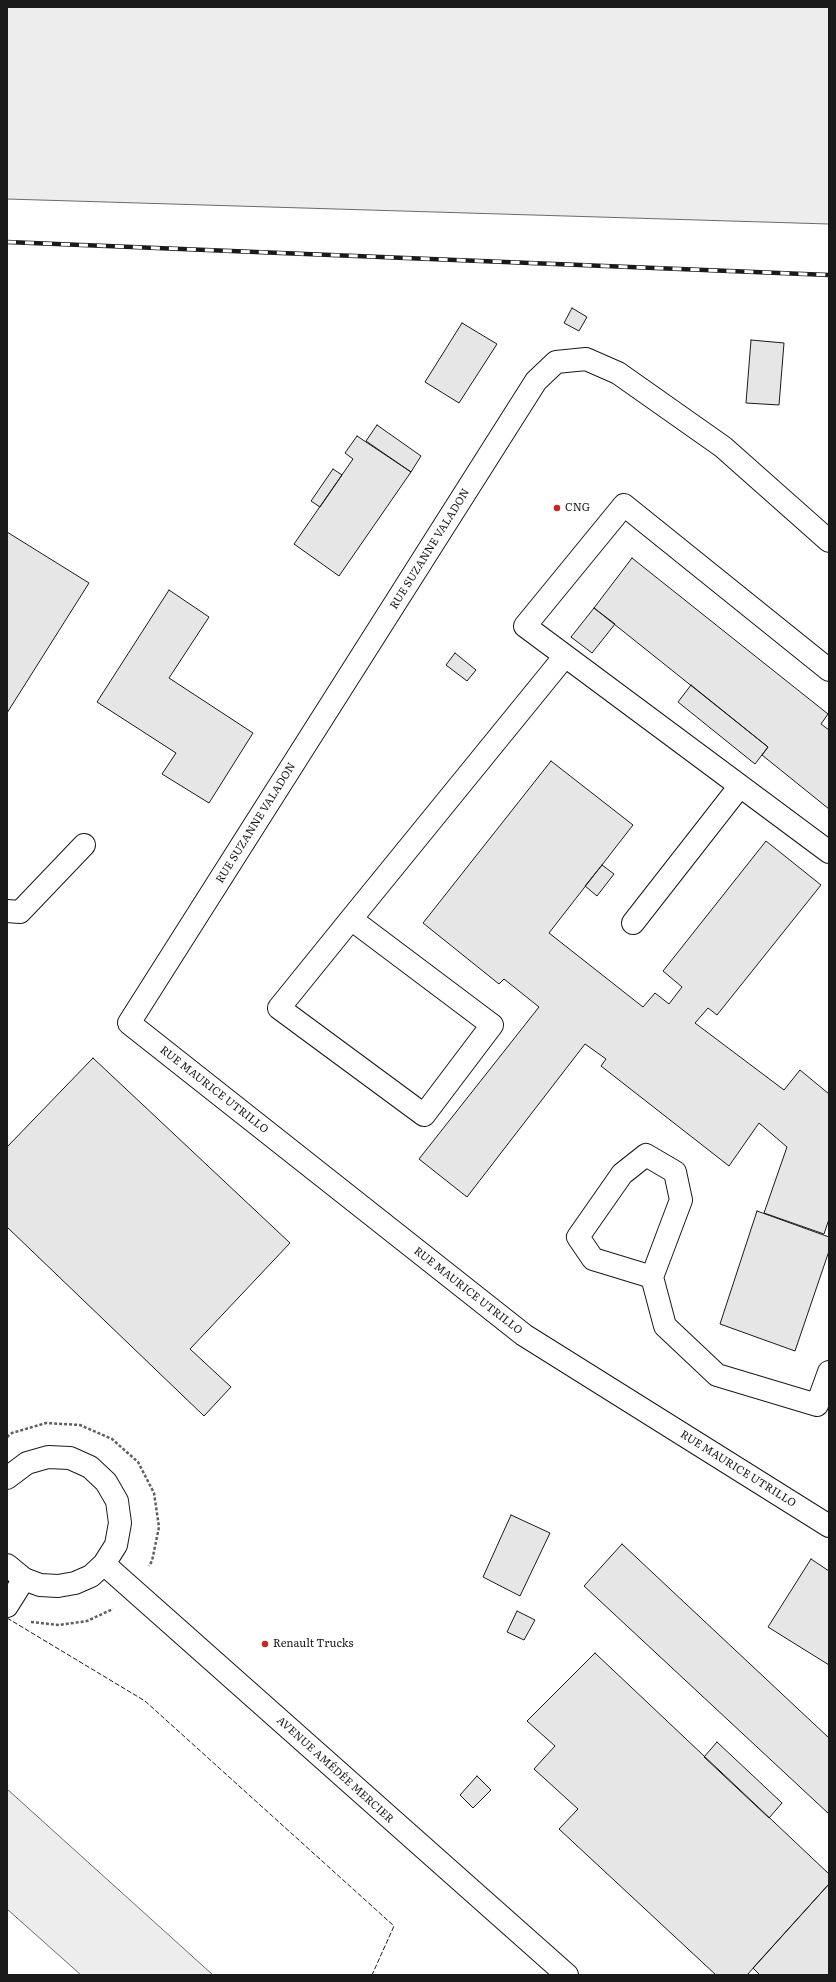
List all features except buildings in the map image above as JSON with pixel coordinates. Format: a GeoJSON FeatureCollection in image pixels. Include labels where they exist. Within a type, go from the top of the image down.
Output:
{"type":"FeatureCollection","features":[{"type":"Feature","properties":{"kind":"street","name":"RUE SUZANNE VALADON"},"geometry":{"type":"LineString","coordinates":[[129,1023],[536,381],[556,362],[586,359],[618,373],[723,447],[829,541]]}},
{"type":"Feature","properties":{"kind":"street"},"geometry":{"type":"LineString","coordinates":[[829,670],[624,505],[524,626],[829,852]]}},
{"type":"Feature","properties":{"kind":"street"},"geometry":{"type":"LineString","coordinates":[[351,919],[492,1025],[424,1115],[279,1008],[351,919],[565,656]]}},
{"type":"Feature","properties":{"kind":"street"},"geometry":{"type":"LineString","coordinates":[[633,923],[740,786]]}},
{"type":"Feature","properties":{"kind":"street"},"geometry":{"type":"LineString","coordinates":[[7,911],[20,912],[84,845]]}},
{"type":"Feature","properties":{"kind":"street","name":"RUE MAURICE UTRILLO"},"geometry":{"type":"LineString","coordinates":[[129,1023],[524,1335],[829,1526]]}},
{"type":"Feature","properties":{"kind":"street"},"geometry":{"type":"LineString","coordinates":[[652,1277],[593,1259],[578,1237],[622,1174],[646,1155],[675,1172],[681,1200],[652,1277],[664,1326],[717,1375],[816,1405],[829,1372]]}},
{"type":"Feature","properties":{"kind":"street"},"geometry":{"type":"LineString","coordinates":[[7,1565],[24,1579],[40,1585],[58,1586],[75,1583],[91,1576],[104,1564],[116,1545],[120,1523],[117,1501],[106,1482],[90,1467],[70,1458],[48,1457],[27,1463],[8,1476]]}},
{"type":"Feature","properties":{"kind":"street","name":"AVENUE AMÉDÉE MERCIER"},"geometry":{"type":"LineString","coordinates":[[104,1564],[567,1975]]}},
{"type":"Feature","properties":{"kind":"street"},"geometry":{"type":"LineString","coordinates":[[7,1606],[24,1579]]}},
{"type":"Feature","properties":{"kind":"shaded area"},"geometry":{"type":"Polygon","coordinates":[[[7,7],[829,7],[829,224],[7,199],[7,7]]]}},
{"type":"Feature","properties":{"kind":"shaded area"},"geometry":{"type":"Polygon","coordinates":[[[7,1789],[213,1975],[81,1975],[7,1909],[7,1789]]]}},
{"type":"Feature","properties":{"kind":"railway"},"geometry":{"type":"LineString","coordinates":[[7,242],[829,275]]}},
{"type":"Feature","properties":{"kind":"fence"},"geometry":{"type":"LineString","coordinates":[[7,1618],[145,1701],[394,1926],[372,1975]]}},
{"type":"Feature","properties":{"kind":"place","name":"CNG"},"geometry":{"type":"Point","coordinates":[557,508]}},
{"type":"Feature","properties":{"kind":"place","name":"Renault Trucks"},"geometry":{"type":"Point","coordinates":[265,1644]}}]}
